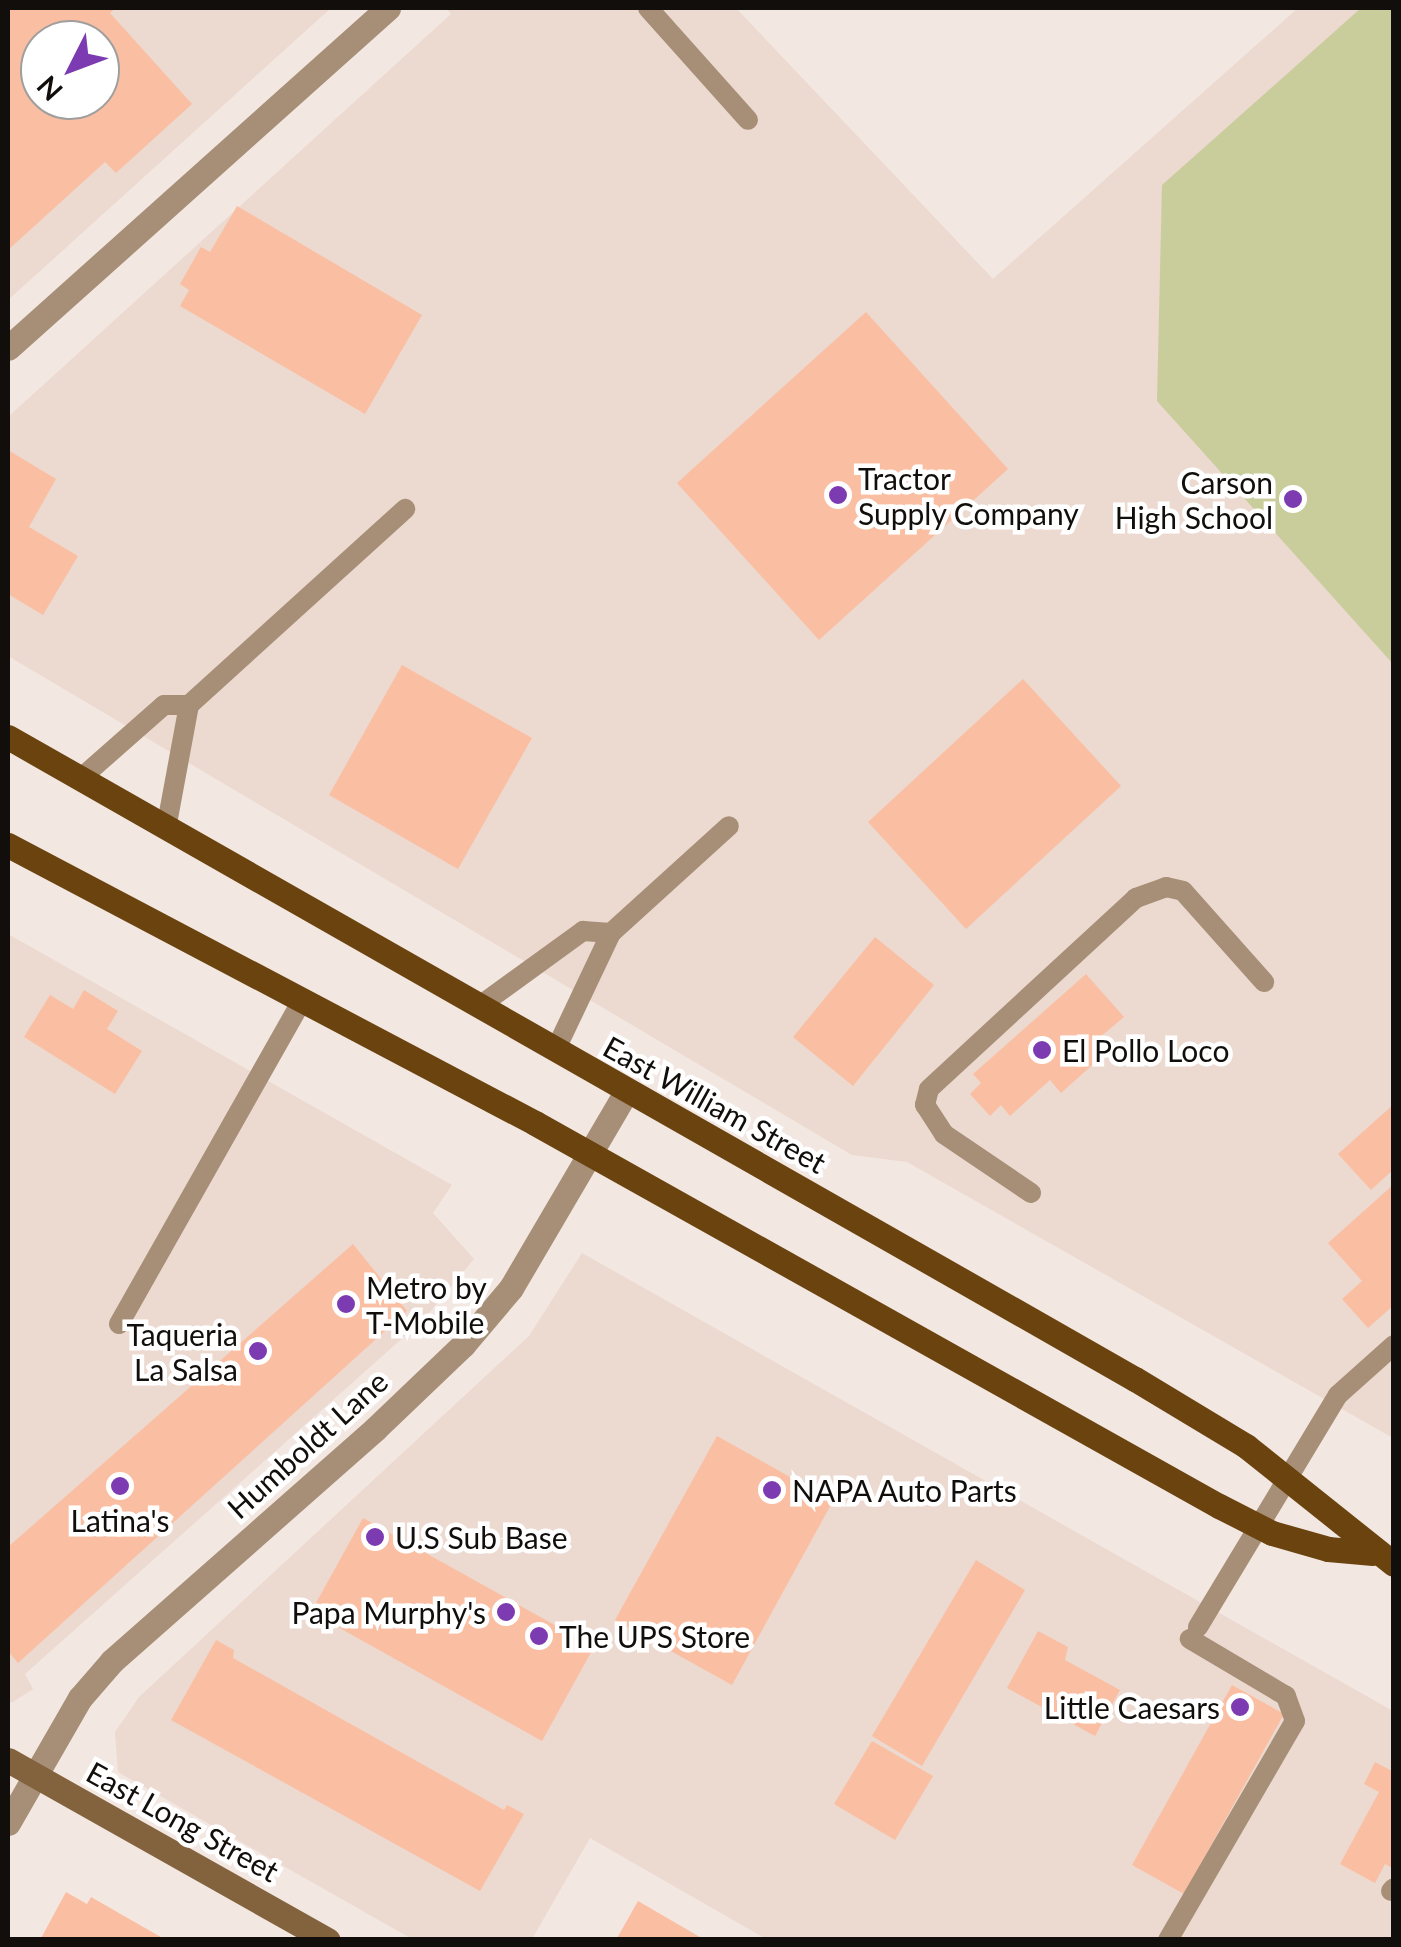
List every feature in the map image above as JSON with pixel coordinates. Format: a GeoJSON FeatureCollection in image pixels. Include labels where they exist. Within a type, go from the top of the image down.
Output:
{"type":"FeatureCollection","features":[{"type":"Feature","properties":{"kind":"main road","name":"East William Street"},"geometry":{"type":"LineString","coordinates":[[8,737],[1135,1379],[1285,1478],[1384,1558]]}},
{"type":"Feature","properties":{"kind":"main road","name":"East William Street"},"geometry":{"type":"LineString","coordinates":[[8,845],[591,1154],[1258,1525],[1328,1549],[1384,1558]]}},
{"type":"Feature","properties":{"kind":"street"},"geometry":{"type":"LineString","coordinates":[[8,348],[388,8]]}},
{"type":"Feature","properties":{"kind":"street","name":"Humboldt Lane"},"geometry":{"type":"LineString","coordinates":[[8,1824],[80,1698],[112,1662],[463,1345],[511,1288],[626,1092]]}},
{"type":"Feature","properties":{"kind":"street","name":"East Long Street"},"geometry":{"type":"LineString","coordinates":[[8,1760],[328,1940]]}},
{"type":"Feature","properties":{"kind":"lane"},"geometry":{"type":"LineString","coordinates":[[648,8],[748,120]]}},
{"type":"Feature","properties":{"kind":"lane"},"geometry":{"type":"LineString","coordinates":[[166,829],[189,706],[405,509]]}},
{"type":"Feature","properties":{"kind":"lane"},"geometry":{"type":"LineString","coordinates":[[80,779],[164,706],[189,706]]}},
{"type":"Feature","properties":{"kind":"lane"},"geometry":{"type":"LineString","coordinates":[[556,1052],[611,933],[730,826]]}},
{"type":"Feature","properties":{"kind":"lane"},"geometry":{"type":"LineString","coordinates":[[1031,1193],[944,1134],[925,1105],[928,1090],[1136,898],[1166,887],[1183,890],[1264,982]]}},
{"type":"Feature","properties":{"kind":"lane"},"geometry":{"type":"LineString","coordinates":[[478,1006],[584,931],[611,933]]}},
{"type":"Feature","properties":{"kind":"lane"},"geometry":{"type":"LineString","coordinates":[[119,1324],[302,1000]]}},
{"type":"Feature","properties":{"kind":"lane"},"geometry":{"type":"LineString","coordinates":[[1168,1940],[1296,1721],[1286,1696],[1194,1633],[1338,1395],[1394,1345]]}},
{"type":"Feature","properties":{"kind":"shaded area"},"geometry":{"type":"Polygon","coordinates":[[[8,8],[331,8],[8,300],[8,8]]]}},
{"type":"Feature","properties":{"kind":"shaded area"},"geometry":{"type":"Polygon","coordinates":[[[446,8],[736,8],[993,279],[1298,8],[1393,8],[1393,1438],[907,1162],[852,1155],[8,656],[8,417],[451,14],[446,8]]]}},
{"type":"Feature","properties":{"kind":"shaded area"},"geometry":{"type":"Polygon","coordinates":[[[8,934],[452,1185],[433,1213],[474,1259],[425,1318],[25,1674],[33,1689],[13,1702],[8,1702],[8,934]]]}},
{"type":"Feature","properties":{"kind":"shaded area"},"geometry":{"type":"Polygon","coordinates":[[[582,1253],[1393,1711],[1393,1939],[766,1939],[590,1838],[532,1939],[412,1939],[118,1772],[115,1732],[139,1697],[529,1336],[582,1253]]]}},
{"type":"Feature","properties":{"kind":"green space","name":"Carson High School"},"geometry":{"type":"Polygon","coordinates":[[[1361,8],[1394,8],[1393,664],[1157,401],[1162,185],[1361,8]]]}},
{"type":"Feature","properties":{"kind":"building"},"geometry":{"type":"Polygon","coordinates":[[[8,8],[116,8],[110,13],[116,20],[20,20],[20,120],[120,120],[120,24],[192,104],[116,173],[105,162],[8,250],[8,8]]]}},
{"type":"Feature","properties":{"kind":"building"},"geometry":{"type":"Polygon","coordinates":[[[237,206],[422,315],[365,414],[180,306],[189,290],[180,284],[201,247],[210,252],[237,206]]]}},
{"type":"Feature","properties":{"kind":"building"},"geometry":{"type":"Polygon","coordinates":[[[866,312],[1008,469],[819,640],[677,483],[866,312]]]}},
{"type":"Feature","properties":{"kind":"building"},"geometry":{"type":"Polygon","coordinates":[[[8,450],[56,479],[29,527],[78,556],[43,615],[8,594],[8,450]]]}},
{"type":"Feature","properties":{"kind":"building"},"geometry":{"type":"Polygon","coordinates":[[[402,665],[532,738],[458,869],[329,795],[402,665]]]}},
{"type":"Feature","properties":{"kind":"building"},"geometry":{"type":"Polygon","coordinates":[[[1023,679],[1121,786],[966,929],[868,822],[1023,679]]]}},
{"type":"Feature","properties":{"kind":"building"},"geometry":{"type":"Polygon","coordinates":[[[875,937],[934,985],[853,1086],[793,1037],[875,937]]]}},
{"type":"Feature","properties":{"kind":"building"},"geometry":{"type":"Polygon","coordinates":[[[1086,974],[1124,1017],[1099,1038],[1109,1050],[1061,1093],[1050,1080],[1010,1116],[1001,1105],[990,1116],[970,1094],[981,1083],[973,1074],[1086,974]]]}},
{"type":"Feature","properties":{"kind":"building"},"geometry":{"type":"Polygon","coordinates":[[[84,990],[118,1011],[107,1029],[142,1051],[115,1094],[24,1037],[50,995],[73,1009],[84,990]]]}},
{"type":"Feature","properties":{"kind":"building"},"geometry":{"type":"Polygon","coordinates":[[[1394,1104],[1394,1169],[1371,1190],[1338,1154],[1394,1104]]]}},
{"type":"Feature","properties":{"kind":"building"},"geometry":{"type":"Polygon","coordinates":[[[1394,1184],[1394,1305],[1368,1328],[1342,1299],[1362,1281],[1328,1243],[1394,1184]]]}},
{"type":"Feature","properties":{"kind":"building"},"geometry":{"type":"Polygon","coordinates":[[[353,1244],[407,1311],[18,1663],[8,1651],[8,1547],[353,1244]]]}},
{"type":"Feature","properties":{"kind":"building"},"geometry":{"type":"Polygon","coordinates":[[[717,1436],[833,1501],[732,1685],[615,1620],[717,1436]]]}},
{"type":"Feature","properties":{"kind":"building"},"geometry":{"type":"Polygon","coordinates":[[[363,1518],[594,1647],[542,1741],[311,1612],[363,1518]]]}},
{"type":"Feature","properties":{"kind":"building"},"geometry":{"type":"Polygon","coordinates":[[[976,1560],[1025,1590],[922,1766],[872,1736],[976,1560]]]}},
{"type":"Feature","properties":{"kind":"building"},"geometry":{"type":"Polygon","coordinates":[[[1038,1631],[1068,1647],[1065,1660],[1120,1690],[1095,1736],[1007,1688],[1038,1631]]]}},
{"type":"Feature","properties":{"kind":"building"},"geometry":{"type":"Polygon","coordinates":[[[216,1640],[234,1650],[233,1658],[504,1810],[507,1805],[524,1814],[480,1891],[171,1720],[216,1640]]]}},
{"type":"Feature","properties":{"kind":"building"},"geometry":{"type":"Polygon","coordinates":[[[1232,1685],[1284,1714],[1184,1894],[1132,1865],[1232,1685]]]}},
{"type":"Feature","properties":{"kind":"building"},"geometry":{"type":"Polygon","coordinates":[[[872,1741],[933,1776],[895,1840],[834,1804],[872,1741]]]}},
{"type":"Feature","properties":{"kind":"building"},"geometry":{"type":"Polygon","coordinates":[[[1375,1762],[1394,1772],[1394,1869],[1385,1864],[1375,1883],[1340,1864],[1379,1792],[1364,1784],[1375,1762]]]}},
{"type":"Feature","properties":{"kind":"building"},"geometry":{"type":"Polygon","coordinates":[[[66,1892],[87,1904],[91,1897],[166,1940],[40,1940],[66,1892]]]}},
{"type":"Feature","properties":{"kind":"building"},"geometry":{"type":"Polygon","coordinates":[[[638,1901],[705,1940],[616,1940],[638,1901]]]}},
{"type":"Feature","properties":{"kind":"place","name":"Tractor Supply Company"},"geometry":{"type":"Point","coordinates":[838,495]}},
{"type":"Feature","properties":{"kind":"place","name":"Carson High School"},"geometry":{"type":"Point","coordinates":[1293,499]}},
{"type":"Feature","properties":{"kind":"place","name":"El Pollo Loco"},"geometry":{"type":"Point","coordinates":[1042,1050]}},
{"type":"Feature","properties":{"kind":"place","name":"Metro by T-Mobile"},"geometry":{"type":"Point","coordinates":[346,1304]}},
{"type":"Feature","properties":{"kind":"place","name":"Taqueria La Salsa"},"geometry":{"type":"Point","coordinates":[258,1351]}},
{"type":"Feature","properties":{"kind":"place","name":"Latina's"},"geometry":{"type":"Point","coordinates":[120,1486]}},
{"type":"Feature","properties":{"kind":"place","name":"NAPA Auto Parts"},"geometry":{"type":"Point","coordinates":[772,1490]}},
{"type":"Feature","properties":{"kind":"place","name":"U.S Sub Base"},"geometry":{"type":"Point","coordinates":[375,1537]}},
{"type":"Feature","properties":{"kind":"place","name":"Papa Murphy's"},"geometry":{"type":"Point","coordinates":[506,1612]}},
{"type":"Feature","properties":{"kind":"place","name":"The UPS Store"},"geometry":{"type":"Point","coordinates":[539,1636]}},
{"type":"Feature","properties":{"kind":"place","name":"Little Caesars"},"geometry":{"type":"Point","coordinates":[1240,1707]}}]}
